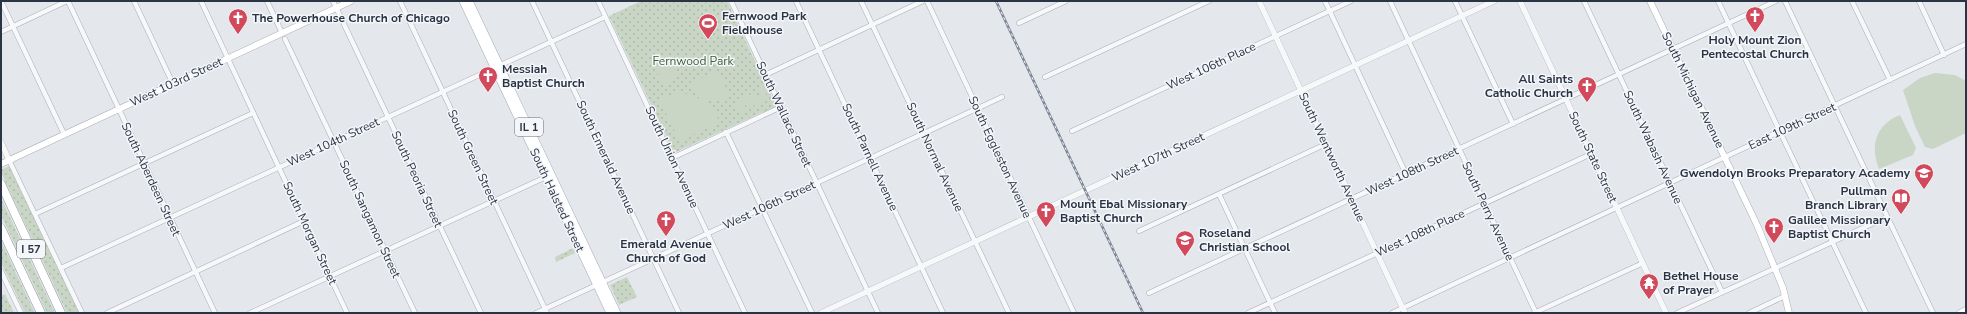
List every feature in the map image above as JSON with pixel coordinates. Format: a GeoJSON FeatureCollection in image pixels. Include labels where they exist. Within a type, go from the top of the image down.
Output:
{"type":"FeatureCollection","features":[{"type":"Feature","properties":{"kind":"highway","name":"I 57"},"geometry":{"type":"LineString","coordinates":[[1,184],[61,313]]}},
{"type":"Feature","properties":{"kind":"highway","name":"I 57"},"geometry":{"type":"LineString","coordinates":[[1,228],[41,313]]}},
{"type":"Feature","properties":{"kind":"main road","name":"West 103rd Street"},"geometry":{"type":"LineString","coordinates":[[1,164],[228,58],[284,36],[351,1]]}},
{"type":"Feature","properties":{"kind":"main road","name":"South Halsted Street"},"geometry":{"type":"LineString","coordinates":[[463,1],[497,67]]}},
{"type":"Feature","properties":{"kind":"main road","name":"South Halsted Street"},"geometry":{"type":"LineString","coordinates":[[469,1],[497,67],[548,176],[600,283],[617,313]]}},
{"type":"Feature","properties":{"kind":"main road","name":"South Michigan Avenue"},"geometry":{"type":"LineString","coordinates":[[1650,1],[1725,158],[1775,268],[1785,296],[1789,313]]}},
{"type":"Feature","properties":{"kind":"main road","name":"South Halsted Street"},"geometry":{"type":"LineString","coordinates":[[600,283],[610,313]]}},
{"type":"Feature","properties":{"kind":"main road"},"geometry":{"type":"LineString","coordinates":[[1960,313],[1966,310]]}},
{"type":"Feature","properties":{"kind":"street"},"geometry":{"type":"LineString","coordinates":[[1,1],[64,134]]}},
{"type":"Feature","properties":{"kind":"street"},"geometry":{"type":"LineString","coordinates":[[1,32],[68,1]]}},
{"type":"Feature","properties":{"kind":"street","name":"South Aberdeen Street"},"geometry":{"type":"LineString","coordinates":[[68,1],[215,313]]}},
{"type":"Feature","properties":{"kind":"street"},"geometry":{"type":"LineString","coordinates":[[134,1],[174,84]]}},
{"type":"Feature","properties":{"kind":"street","name":"South Morgan Street"},"geometry":{"type":"LineString","coordinates":[[201,1],[347,313]]}},
{"type":"Feature","properties":{"kind":"street","name":"South Sangamon Street"},"geometry":{"type":"LineString","coordinates":[[267,1],[415,313]]}},
{"type":"Feature","properties":{"kind":"street","name":"South Peoria Street"},"geometry":{"type":"LineString","coordinates":[[333,1],[481,313]]}},
{"type":"Feature","properties":{"kind":"street","name":"South Green Street"},"geometry":{"type":"LineString","coordinates":[[400,1],[546,311]]}},
{"type":"Feature","properties":{"kind":"street","name":"South Emerald Avenue"},"geometry":{"type":"LineString","coordinates":[[532,1],[679,313]]}},
{"type":"Feature","properties":{"kind":"street","name":"South Union Avenue"},"geometry":{"type":"LineString","coordinates":[[598,1],[745,313]]}},
{"type":"Feature","properties":{"kind":"street","name":"South Wallace Street"},"geometry":{"type":"LineString","coordinates":[[731,1],[878,313]]}},
{"type":"Feature","properties":{"kind":"street","name":"South Parnell Avenue"},"geometry":{"type":"LineString","coordinates":[[796,1],[943,313]]}},
{"type":"Feature","properties":{"kind":"street","name":"South Normal Avenue"},"geometry":{"type":"LineString","coordinates":[[861,1],[1008,313]]}},
{"type":"Feature","properties":{"kind":"street"},"geometry":{"type":"LineString","coordinates":[[765,75],[925,1]]}},
{"type":"Feature","properties":{"kind":"street","name":"South Eggleston Avenue"},"geometry":{"type":"LineString","coordinates":[[925,1],[1074,313]]}},
{"type":"Feature","properties":{"kind":"street"},"geometry":{"type":"LineString","coordinates":[[1019,23],[1066,1]]}},
{"type":"Feature","properties":{"kind":"street"},"geometry":{"type":"LineString","coordinates":[[1045,78],[1209,1]]}},
{"type":"Feature","properties":{"kind":"street","name":"South Wentworth Avenue"},"geometry":{"type":"LineString","coordinates":[[1259,1],[1404,310]]}},
{"type":"Feature","properties":{"kind":"street"},"geometry":{"type":"LineString","coordinates":[[1325,1],[1406,174]]}},
{"type":"Feature","properties":{"kind":"street","name":"West 106th Place"},"geometry":{"type":"LineString","coordinates":[[1072,131],[1351,1]]}},
{"type":"Feature","properties":{"kind":"street","name":"South Perry Avenue"},"geometry":{"type":"LineString","coordinates":[[1390,1],[1535,313]]}},
{"type":"Feature","properties":{"kind":"street"},"geometry":{"type":"LineString","coordinates":[[1455,1],[1513,124]]}},
{"type":"Feature","properties":{"kind":"street","name":"West 107th Street"},"geometry":{"type":"LineString","coordinates":[[822,313],[1494,1]]}},
{"type":"Feature","properties":{"kind":"street","name":"South State Street"},"geometry":{"type":"LineString","coordinates":[[1520,1],[1666,313]]}},
{"type":"Feature","properties":{"kind":"street","name":"South Wabash Avenue"},"geometry":{"type":"LineString","coordinates":[[1584,1],[1722,292]]}},
{"type":"Feature","properties":{"kind":"street"},"geometry":{"type":"LineString","coordinates":[[1718,1],[1866,313]]}},
{"type":"Feature","properties":{"kind":"street","name":"West 108th Street"},"geometry":{"type":"LineString","coordinates":[[1149,293],[1776,1]]}},
{"type":"Feature","properties":{"kind":"street"},"geometry":{"type":"LineString","coordinates":[[1785,1],[1886,217],[1933,313]]}},
{"type":"Feature","properties":{"kind":"street"},"geometry":{"type":"LineString","coordinates":[[1852,1],[1890,80]]}},
{"type":"Feature","properties":{"kind":"street"},"geometry":{"type":"LineString","coordinates":[[1919,1],[1944,55]]}},
{"type":"Feature","properties":{"kind":"street","name":"West 104th Street"},"geometry":{"type":"LineString","coordinates":[[61,268],[605,17]]}},
{"type":"Feature","properties":{"kind":"street","name":"East 109th Street"},"geometry":{"type":"LineString","coordinates":[[1392,313],[1404,310],[1510,258],[1966,44]]}},
{"type":"Feature","properties":{"kind":"street","name":"West 106th Street"},"geometry":{"type":"LineString","coordinates":[[536,313],[546,311],[600,283],[1002,97]]}},
{"type":"Feature","properties":{"kind":"street"},"geometry":{"type":"LineString","coordinates":[[672,158],[780,107]]}},
{"type":"Feature","properties":{"kind":"street"},"geometry":{"type":"LineString","coordinates":[[35,214],[253,113]]}},
{"type":"Feature","properties":{"kind":"street"},"geometry":{"type":"LineString","coordinates":[[726,132],[812,313]]}},
{"type":"Feature","properties":{"kind":"street"},"geometry":{"type":"LineString","coordinates":[[1,142],[82,313]]}},
{"type":"Feature","properties":{"kind":"street"},"geometry":{"type":"LineString","coordinates":[[1139,231],[1326,144]]}},
{"type":"Feature","properties":{"kind":"street","name":"West 108th Place"},"geometry":{"type":"LineString","coordinates":[[1248,313],[1591,154]]}},
{"type":"Feature","properties":{"kind":"street"},"geometry":{"type":"LineString","coordinates":[[250,313],[548,176]]}},
{"type":"Feature","properties":{"kind":"street"},"geometry":{"type":"LineString","coordinates":[[1219,194],[1275,313]]}},
{"type":"Feature","properties":{"kind":"street"},"geometry":{"type":"LineString","coordinates":[[1677,313],[1886,217]]}},
{"type":"Feature","properties":{"kind":"street"},"geometry":{"type":"LineString","coordinates":[[107,313],[304,221]]}},
{"type":"Feature","properties":{"kind":"street"},"geometry":{"type":"LineString","coordinates":[[1535,313],[1643,263]]}},
{"type":"Feature","properties":{"kind":"street"},"geometry":{"type":"LineString","coordinates":[[1,271],[21,313]]}},
{"type":"Feature","properties":{"kind":"street"},"geometry":{"type":"LineString","coordinates":[[1749,313],[1785,296]]}},
{"type":"Feature","properties":{"kind":"green space","name":"Fernwood Park"},"geometry":{"type":"Polygon","coordinates":[[[641,1],[727,1],[776,106],[674,153],[609,16],[641,1]]]}},
{"type":"Feature","properties":{"kind":"green space"},"geometry":{"type":"Polygon","coordinates":[[[666,53],[677,78],[663,85],[651,60],[666,53]]]}},
{"type":"Feature","properties":{"kind":"green space"},"geometry":{"type":"Polygon","coordinates":[[[715,72],[720,74],[730,97],[718,101],[712,101],[707,100],[698,94],[690,83],[715,72]]]}},
{"type":"Feature","properties":{"kind":"green space"},"geometry":{"type":"Polygon","coordinates":[[[1935,73],[1955,75],[1966,81],[1966,133],[1933,149],[1925,147],[1915,126],[1903,90],[1920,78],[1935,73]]]}},
{"type":"Feature","properties":{"kind":"green space"},"geometry":{"type":"Polygon","coordinates":[[[763,88],[769,100],[763,103],[757,90],[763,88]]]}},
{"type":"Feature","properties":{"kind":"green space"},"geometry":{"type":"Polygon","coordinates":[[[755,91],[761,104],[755,107],[750,94],[755,91]]]}},
{"type":"Feature","properties":{"kind":"green space"},"geometry":{"type":"Polygon","coordinates":[[[675,93],[683,93],[702,100],[712,110],[720,122],[682,140],[678,138],[659,99],[675,93]]]}},
{"type":"Feature","properties":{"kind":"green space"},"geometry":{"type":"Polygon","coordinates":[[[748,95],[754,107],[748,110],[742,97],[748,95]]]}},
{"type":"Feature","properties":{"kind":"green space"},"geometry":{"type":"Polygon","coordinates":[[[741,98],[747,111],[741,114],[735,101],[741,98]]]}},
{"type":"Feature","properties":{"kind":"green space"},"geometry":{"type":"Polygon","coordinates":[[[1900,115],[1916,148],[1913,155],[1879,169],[1875,152],[1877,137],[1885,124],[1900,115]]]}},
{"type":"Feature","properties":{"kind":"green space"},"geometry":{"type":"Polygon","coordinates":[[[9,166],[79,313],[67,313],[1,172],[1,170],[9,166]]]}},
{"type":"Feature","properties":{"kind":"green space"},"geometry":{"type":"Polygon","coordinates":[[[1,198],[55,313],[47,313],[1,215],[1,198]]]}},
{"type":"Feature","properties":{"kind":"green space"},"geometry":{"type":"Polygon","coordinates":[[[1,241],[35,313],[25,313],[1,262],[1,241]]]}},
{"type":"Feature","properties":{"kind":"green space"},"geometry":{"type":"Polygon","coordinates":[[[573,248],[575,253],[556,262],[555,257],[573,248]]]}},
{"type":"Feature","properties":{"kind":"green space"},"geometry":{"type":"Polygon","coordinates":[[[627,277],[637,297],[619,305],[610,285],[627,277]]]}},
{"type":"Feature","properties":{"kind":"green space"},"geometry":{"type":"Polygon","coordinates":[[[5,294],[14,313],[1,313],[1,296],[5,294]]]}},
{"type":"Feature","properties":{"kind":"railway"},"geometry":{"type":"LineString","coordinates":[[996,1],[1143,313]]}},
{"type":"Feature","properties":{"kind":"place","name":"Holy Mount Zion Pentecostal Church"},"geometry":{"type":"Point","coordinates":[1755,33]}},
{"type":"Feature","properties":{"kind":"place","name":"The Powerhouse Church of Chicago"},"geometry":{"type":"Point","coordinates":[238,35]}},
{"type":"Feature","properties":{"kind":"place","name":"Fernwood Park Fieldhouse"},"geometry":{"type":"Point","coordinates":[708,40]}},
{"type":"Feature","properties":{"kind":"place","name":"Messiah Baptist Church"},"geometry":{"type":"Point","coordinates":[488,93]}},
{"type":"Feature","properties":{"kind":"place","name":"All Saints Catholic Church"},"geometry":{"type":"Point","coordinates":[1587,103]}},
{"type":"Feature","properties":{"kind":"place","name":"Gwendolyn Brooks Preparatory Academy"},"geometry":{"type":"Point","coordinates":[1924,190]}},
{"type":"Feature","properties":{"kind":"place","name":"Pullman Branch Library"},"geometry":{"type":"Point","coordinates":[1901,215]}},
{"type":"Feature","properties":{"kind":"place","name":"Mount Ebal Missionary Baptist Church"},"geometry":{"type":"Point","coordinates":[1046,228]}},
{"type":"Feature","properties":{"kind":"place","name":"Emerald Avenue Church of God"},"geometry":{"type":"Point","coordinates":[666,237]}},
{"type":"Feature","properties":{"kind":"place","name":"Galilee Missionary Baptist Church"},"geometry":{"type":"Point","coordinates":[1774,244]}},
{"type":"Feature","properties":{"kind":"place","name":"Roseland Christian School"},"geometry":{"type":"Point","coordinates":[1185,257]}},
{"type":"Feature","properties":{"kind":"place","name":"Bethel House of Prayer"},"geometry":{"type":"Point","coordinates":[1649,300]}}]}
